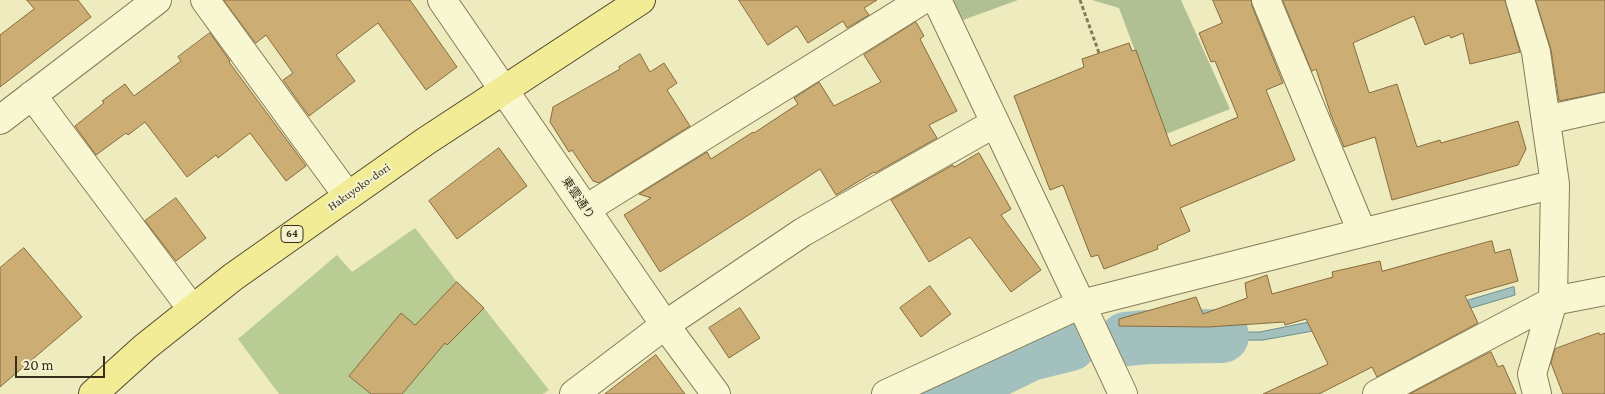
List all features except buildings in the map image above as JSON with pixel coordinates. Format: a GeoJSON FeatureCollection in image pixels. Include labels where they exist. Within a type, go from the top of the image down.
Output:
{"type":"FeatureCollection","features":[{"type":"Feature","properties":{"kind":"main road","name":"Hakuyoko-dori"},"geometry":{"type":"LineString","coordinates":[[92,394],[145,347],[233,277],[347,195],[504,89],[641,0]]}},
{"type":"Feature","properties":{"kind":"street"},"geometry":{"type":"LineString","coordinates":[[0,120],[157,0]]}},
{"type":"Feature","properties":{"kind":"street"},"geometry":{"type":"LineString","coordinates":[[205,0],[347,195]]}},
{"type":"Feature","properties":{"kind":"street","name":"東雲通り"},"geometry":{"type":"LineString","coordinates":[[442,0],[665,325],[716,394]]}},
{"type":"Feature","properties":{"kind":"street"},"geometry":{"type":"LineString","coordinates":[[586,209],[922,0]]}},
{"type":"Feature","properties":{"kind":"street"},"geometry":{"type":"LineString","coordinates":[[937,0],[1123,394]]}},
{"type":"Feature","properties":{"kind":"street"},"geometry":{"type":"LineString","coordinates":[[1266,0],[1362,232]]}},
{"type":"Feature","properties":{"kind":"street"},"geometry":{"type":"LineString","coordinates":[[1520,0],[1536,52],[1555,184],[1552,301],[1532,374],[1537,394]]}},
{"type":"Feature","properties":{"kind":"street"},"geometry":{"type":"LineString","coordinates":[[32,95],[192,309]]}},
{"type":"Feature","properties":{"kind":"street"},"geometry":{"type":"LineString","coordinates":[[1546,120],[1605,106]]}},
{"type":"Feature","properties":{"kind":"street"},"geometry":{"type":"LineString","coordinates":[[574,394],[665,325],[803,232],[995,123]]}},
{"type":"Feature","properties":{"kind":"street"},"geometry":{"type":"LineString","coordinates":[[886,394],[1081,304],[1555,184]]}},
{"type":"Feature","properties":{"kind":"street"},"geometry":{"type":"LineString","coordinates":[[1377,394],[1552,301],[1605,291]]}},
{"type":"Feature","properties":{"kind":"path"},"geometry":{"type":"LineString","coordinates":[[1080,0],[1099,53]]}},
{"type":"Feature","properties":{"kind":"green space"},"geometry":{"type":"Polygon","coordinates":[[[953,0],[1018,0],[963,20],[953,0]]]}},
{"type":"Feature","properties":{"kind":"green space"},"geometry":{"type":"Polygon","coordinates":[[[1092,0],[1181,0],[1230,109],[1166,134],[1119,8],[1092,0]]]}},
{"type":"Feature","properties":{"kind":"green space"},"geometry":{"type":"Polygon","coordinates":[[[415,228],[457,282],[484,308],[549,390],[543,394],[279,394],[238,339],[337,255],[352,272],[415,228]]]}},
{"type":"Feature","properties":{"kind":"water"},"geometry":{"type":"Polygon","coordinates":[[[1514,287],[1515,295],[1424,322],[1368,321],[1263,340],[1147,341],[1149,333],[1260,332],[1314,321],[1424,313],[1514,287]]]}},
{"type":"Feature","properties":{"kind":"water"},"geometry":{"type":"Polygon","coordinates":[[[1066,341],[1067,347],[1036,357],[960,394],[937,394],[1030,348],[1066,341]]]}},
{"type":"Feature","properties":{"kind":"waterway"},"geometry":{"type":"LineString","coordinates":[[1126,339],[1222,336]]}},
{"type":"Feature","properties":{"kind":"waterway"},"geometry":{"type":"LineString","coordinates":[[948,394],[1030,354],[1070,344]]}}]}
